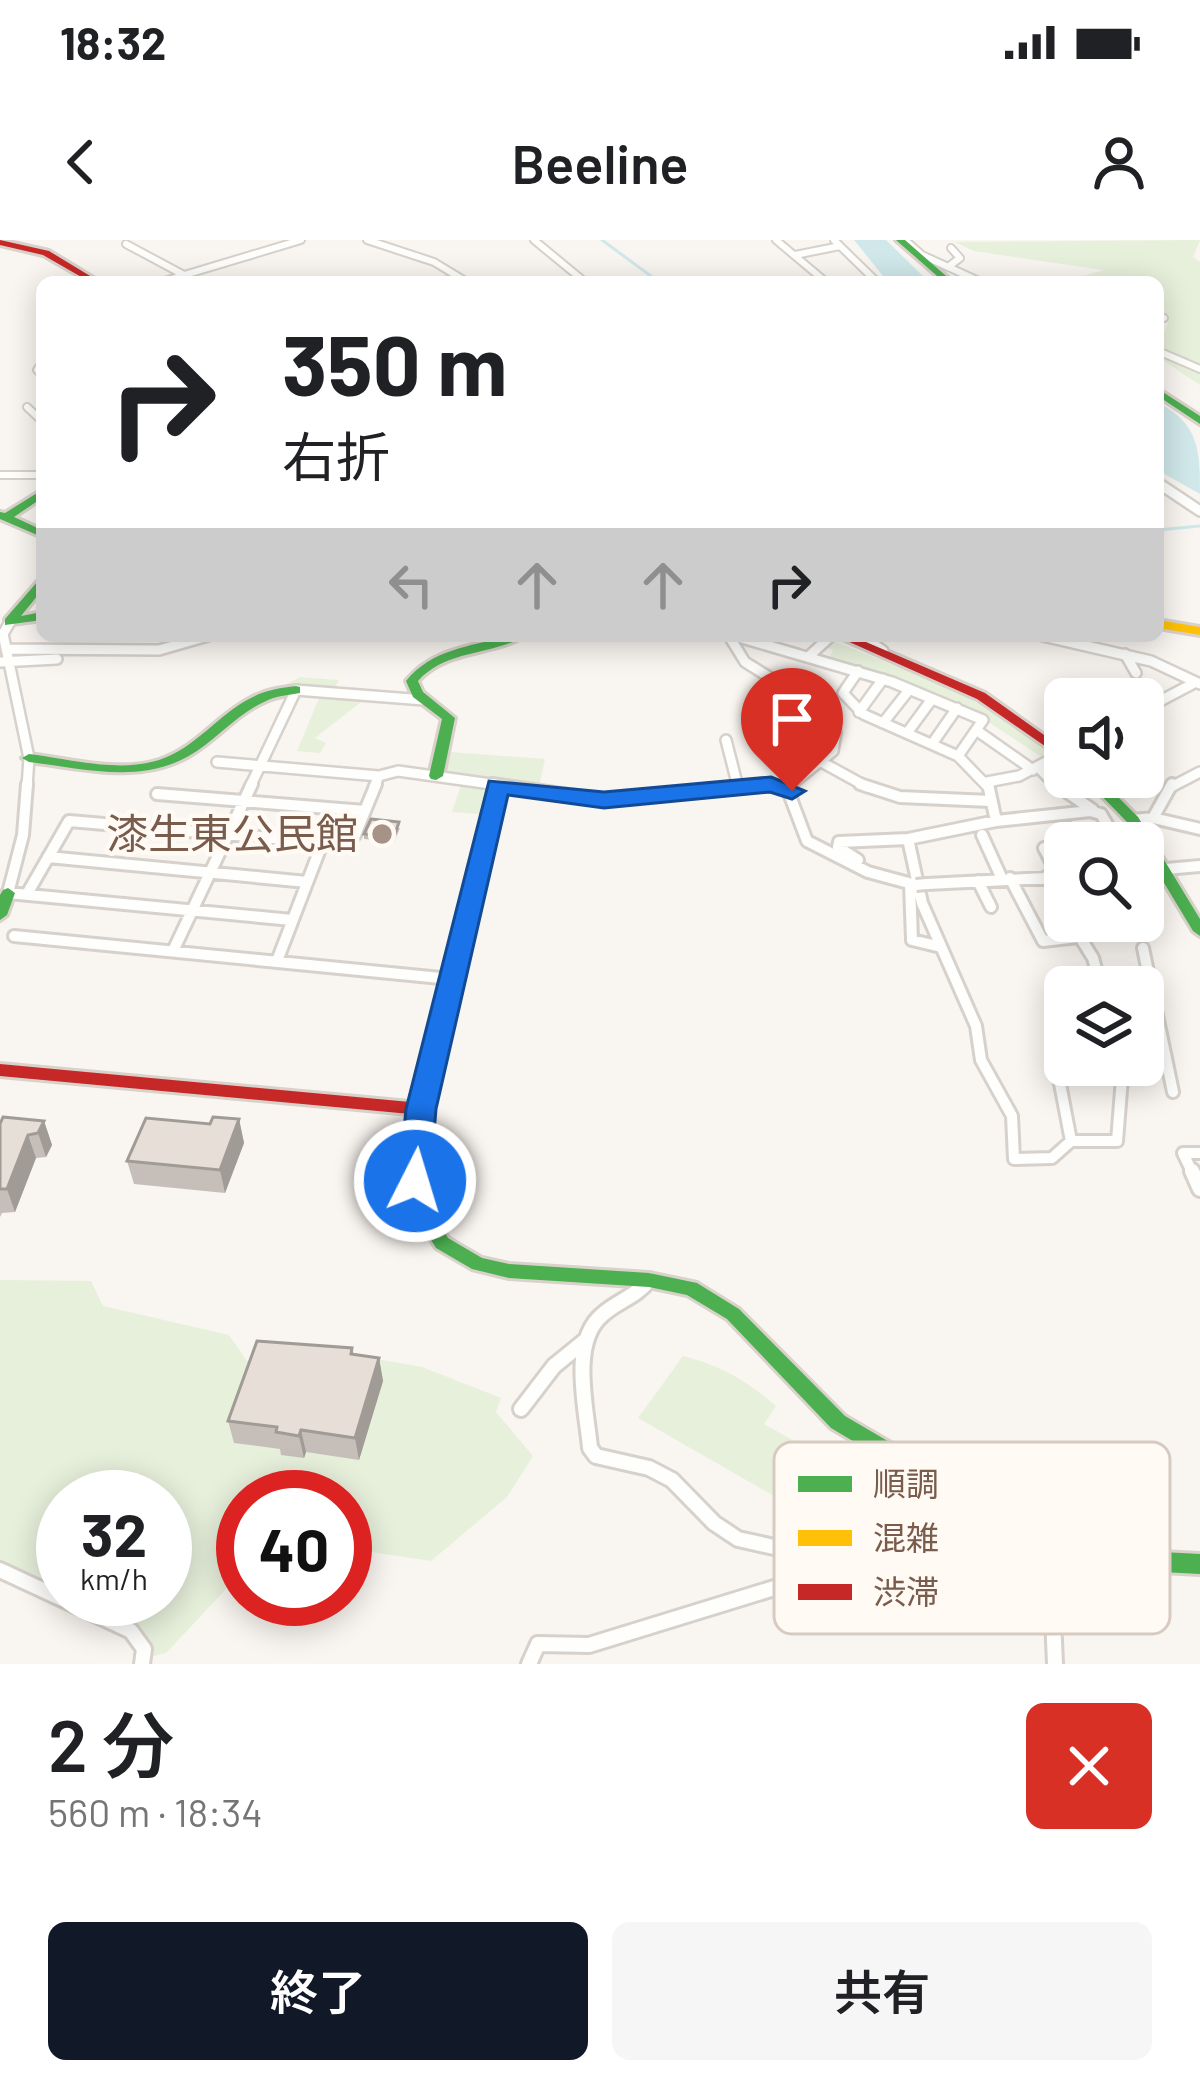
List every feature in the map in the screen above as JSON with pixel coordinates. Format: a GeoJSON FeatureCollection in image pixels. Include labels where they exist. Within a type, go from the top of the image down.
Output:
{"type":"FeatureCollection","features":[{"type":"Feature","properties":{"kind":"main road"},"geometry":{"type":"LineString","coordinates":[[902,240],[948,274]]}},
{"type":"Feature","properties":{"kind":"main road"},"geometry":{"type":"LineString","coordinates":[[0,242],[46,253],[86,276]]}},
{"type":"Feature","properties":{"kind":"main road"},"geometry":{"type":"LineString","coordinates":[[1164,396],[1200,421]]}},
{"type":"Feature","properties":{"kind":"main road"},"geometry":{"type":"LineString","coordinates":[[4,515],[36,498]]}},
{"type":"Feature","properties":{"kind":"main road"},"geometry":{"type":"LineString","coordinates":[[4,515],[36,531]]}},
{"type":"Feature","properties":{"kind":"main road"},"geometry":{"type":"LineString","coordinates":[[5,623],[36,590]]}},
{"type":"Feature","properties":{"kind":"main road"},"geometry":{"type":"LineString","coordinates":[[5,623],[36,617]]}},
{"type":"Feature","properties":{"kind":"main road"},"geometry":{"type":"LineString","coordinates":[[1164,625],[1200,632]]}},
{"type":"Feature","properties":{"kind":"main road"},"geometry":{"type":"LineString","coordinates":[[436,776],[450,726],[442,711],[424,700],[412,682],[427,663],[499,642]]}},
{"type":"Feature","properties":{"kind":"main road"},"geometry":{"type":"LineString","coordinates":[[857,642],[981,696],[1044,740]]}},
{"type":"Feature","properties":{"kind":"main road"},"geometry":{"type":"LineString","coordinates":[[29,758],[157,765],[212,739],[254,694],[270,688],[296,689]]}},
{"type":"Feature","properties":{"kind":"main road"},"geometry":{"type":"LineString","coordinates":[[498,786],[421,1109],[416,1201],[424,1222],[456,1254],[509,1271],[650,1280],[692,1288],[713,1300],[838,1422],[872,1442]]}},
{"type":"Feature","properties":{"kind":"main road"},"geometry":{"type":"LineString","coordinates":[[1111,798],[1174,869],[1200,931]]}},
{"type":"Feature","properties":{"kind":"main road"},"geometry":{"type":"LineString","coordinates":[[0,915],[8,892]]}},
{"type":"Feature","properties":{"kind":"main road"},"geometry":{"type":"LineString","coordinates":[[0,1070],[421,1109]]}},
{"type":"Feature","properties":{"kind":"main road"},"geometry":{"type":"LineString","coordinates":[[1170,1562],[1200,1564]]}},
{"type":"Feature","properties":{"kind":"street"},"geometry":{"type":"LineString","coordinates":[[266,240],[279,247]]}},
{"type":"Feature","properties":{"kind":"street"},"geometry":{"type":"LineString","coordinates":[[182,276],[301,240]]}},
{"type":"Feature","properties":{"kind":"street"},"geometry":{"type":"LineString","coordinates":[[367,240],[458,276]]}},
{"type":"Feature","properties":{"kind":"street"},"geometry":{"type":"LineString","coordinates":[[533,240],[578,276]]}},
{"type":"Feature","properties":{"kind":"street"},"geometry":{"type":"LineString","coordinates":[[776,240],[819,276]]}},
{"type":"Feature","properties":{"kind":"street"},"geometry":{"type":"LineString","coordinates":[[795,255],[837,243],[871,276]]}},
{"type":"Feature","properties":{"kind":"street"},"geometry":{"type":"LineString","coordinates":[[126,244],[185,275]]}},
{"type":"Feature","properties":{"kind":"street"},"geometry":{"type":"LineString","coordinates":[[948,274],[960,258],[951,248]]}},
{"type":"Feature","properties":{"kind":"street"},"geometry":{"type":"LineString","coordinates":[[1164,354],[1200,369]]}},
{"type":"Feature","properties":{"kind":"street"},"geometry":{"type":"LineString","coordinates":[[27,407],[36,415]]}},
{"type":"Feature","properties":{"kind":"street"},"geometry":{"type":"LineString","coordinates":[[0,475],[36,475]]}},
{"type":"Feature","properties":{"kind":"street"},"geometry":{"type":"LineString","coordinates":[[1164,487],[1200,511]]}},
{"type":"Feature","properties":{"kind":"street"},"geometry":{"type":"LineString","coordinates":[[5,623],[5,657],[29,758],[23,835],[6,869],[8,892],[292,920]]}},
{"type":"Feature","properties":{"kind":"street"},"geometry":{"type":"LineString","coordinates":[[5,657],[159,650],[187,642]]}},
{"type":"Feature","properties":{"kind":"street"},"geometry":{"type":"LineString","coordinates":[[217,762],[379,776],[398,771],[604,800],[787,788],[837,745],[836,733],[784,687],[745,662],[735,642]]}},
{"type":"Feature","properties":{"kind":"street"},"geometry":{"type":"LineString","coordinates":[[754,642],[858,671],[982,720],[958,756]]}},
{"type":"Feature","properties":{"kind":"street"},"geometry":{"type":"LineString","coordinates":[[808,657],[824,642]]}},
{"type":"Feature","properties":{"kind":"street"},"geometry":{"type":"LineString","coordinates":[[870,642],[887,654]]}},
{"type":"Feature","properties":{"kind":"street"},"geometry":{"type":"LineString","coordinates":[[1070,642],[1125,654],[1198,683]]}},
{"type":"Feature","properties":{"kind":"street"},"geometry":{"type":"LineString","coordinates":[[1125,654],[1136,673]]}},
{"type":"Feature","properties":{"kind":"street"},"geometry":{"type":"LineString","coordinates":[[5,657],[57,659]]}},
{"type":"Feature","properties":{"kind":"street"},"geometry":{"type":"LineString","coordinates":[[858,671],[843,692],[859,712],[958,756],[986,782],[996,821]]}},
{"type":"Feature","properties":{"kind":"street"},"geometry":{"type":"LineString","coordinates":[[859,712],[884,680]]}},
{"type":"Feature","properties":{"kind":"street"},"geometry":{"type":"LineString","coordinates":[[1164,700],[1198,683]]}},
{"type":"Feature","properties":{"kind":"street"},"geometry":{"type":"LineString","coordinates":[[173,951],[296,689],[424,700]]}},
{"type":"Feature","properties":{"kind":"street"},"geometry":{"type":"LineString","coordinates":[[883,723],[909,690]]}},
{"type":"Feature","properties":{"kind":"street"},"geometry":{"type":"LineString","coordinates":[[908,733],[932,699]]}},
{"type":"Feature","properties":{"kind":"street"},"geometry":{"type":"LineString","coordinates":[[932,743],[957,707]]}},
{"type":"Feature","properties":{"kind":"street"},"geometry":{"type":"LineString","coordinates":[[976,730],[1107,822]]}},
{"type":"Feature","properties":{"kind":"street"},"geometry":{"type":"LineString","coordinates":[[726,740],[738,788]]}},
{"type":"Feature","properties":{"kind":"street"},"geometry":{"type":"LineString","coordinates":[[818,760],[887,798],[990,801]]}},
{"type":"Feature","properties":{"kind":"street"},"geometry":{"type":"LineString","coordinates":[[986,782],[1044,764]]}},
{"type":"Feature","properties":{"kind":"street"},"geometry":{"type":"LineString","coordinates":[[1153,818],[1173,783],[1200,772]]}},
{"type":"Feature","properties":{"kind":"street"},"geometry":{"type":"LineString","coordinates":[[27,894],[68,821],[322,844],[351,840],[379,776]]}},
{"type":"Feature","properties":{"kind":"street"},"geometry":{"type":"LineString","coordinates":[[787,788],[795,797],[801,835],[807,842],[887,878],[918,884],[1044,878]]}},
{"type":"Feature","properties":{"kind":"street"},"geometry":{"type":"LineString","coordinates":[[157,794],[365,812]]}},
{"type":"Feature","properties":{"kind":"street"},"geometry":{"type":"LineString","coordinates":[[887,878],[837,844],[908,839],[996,821],[1095,812]]}},
{"type":"Feature","properties":{"kind":"street"},"geometry":{"type":"LineString","coordinates":[[1133,820],[1153,818],[1200,829]]}},
{"type":"Feature","properties":{"kind":"street"},"geometry":{"type":"LineString","coordinates":[[982,835],[1044,941]]}},
{"type":"Feature","properties":{"kind":"street"},"geometry":{"type":"LineString","coordinates":[[908,839],[922,903],[976,1026],[981,1060],[1012,1116],[1014,1159],[1052,1158],[1071,1141],[1117,1141],[1121,1086]]}},
{"type":"Feature","properties":{"kind":"street"},"geometry":{"type":"LineString","coordinates":[[278,961],[322,844]]}},
{"type":"Feature","properties":{"kind":"street"},"geometry":{"type":"LineString","coordinates":[[48,857],[308,882]]}},
{"type":"Feature","properties":{"kind":"street"},"geometry":{"type":"LineString","coordinates":[[1164,870],[1200,868]]}},
{"type":"Feature","properties":{"kind":"street"},"geometry":{"type":"LineString","coordinates":[[978,881],[991,908]]}},
{"type":"Feature","properties":{"kind":"street"},"geometry":{"type":"LineString","coordinates":[[918,884],[912,940],[941,946]]}},
{"type":"Feature","properties":{"kind":"street"},"geometry":{"type":"LineString","coordinates":[[14,936],[451,979]]}},
{"type":"Feature","properties":{"kind":"street"},"geometry":{"type":"LineString","coordinates":[[1143,948],[1146,966]]}},
{"type":"Feature","properties":{"kind":"street"},"geometry":{"type":"LineString","coordinates":[[1164,1056],[1173,1092]]}},
{"type":"Feature","properties":{"kind":"street"},"geometry":{"type":"LineString","coordinates":[[1060,1086],[1071,1141]]}},
{"type":"Feature","properties":{"kind":"street"},"geometry":{"type":"LineString","coordinates":[[1200,1153],[1183,1153],[1200,1189]]}},
{"type":"Feature","properties":{"kind":"street"},"geometry":{"type":"LineString","coordinates":[[521,1409],[554,1366],[586,1340],[596,1320],[632,1298],[650,1280]]}},
{"type":"Feature","properties":{"kind":"street"},"geometry":{"type":"LineString","coordinates":[[586,1340],[590,1448],[596,1456],[649,1468],[672,1480],[714,1523],[738,1539],[774,1547]]}},
{"type":"Feature","properties":{"kind":"street"},"geometry":{"type":"LineString","coordinates":[[0,1570],[130,1631],[144,1649],[142,1664]]}},
{"type":"Feature","properties":{"kind":"street"},"geometry":{"type":"LineString","coordinates":[[529,1664],[538,1644],[589,1645],[774,1587]]}},
{"type":"Feature","properties":{"kind":"street"},"geometry":{"type":"LineString","coordinates":[[1050,1634],[1055,1664]]}},
{"type":"Feature","properties":{"kind":"green space"},"geometry":{"type":"Polygon","coordinates":[[[1200,240],[1193,257],[1200,262],[1200,385],[1164,361],[1168,323],[1164,321],[1164,276],[1084,276],[1103,270],[974,251],[955,242],[1200,240]]]}},
{"type":"Feature","properties":{"kind":"green space"},"geometry":{"type":"Polygon","coordinates":[[[837,642],[963,694],[1044,749],[1044,758],[967,708],[829,659],[833,650],[827,647],[837,642]]]}},
{"type":"Feature","properties":{"kind":"green space"},"geometry":{"type":"Polygon","coordinates":[[[300,677],[339,680],[332,693],[365,699],[315,738],[326,743],[320,753],[297,751],[320,696],[279,688],[300,677]]]}},
{"type":"Feature","properties":{"kind":"green space"},"geometry":{"type":"Polygon","coordinates":[[[450,752],[545,759],[539,786],[489,781],[480,814],[452,812],[463,779],[445,771],[450,752]]]}},
{"type":"Feature","properties":{"kind":"green space"},"geometry":{"type":"Polygon","coordinates":[[[0,1280],[91,1281],[103,1306],[229,1335],[247,1361],[286,1343],[422,1367],[501,1398],[496,1412],[533,1456],[507,1497],[431,1561],[372,1552],[372,1470],[216,1470],[216,1600],[192,1625],[192,1470],[36,1470],[36,1584],[0,1569],[0,1280]]]}},
{"type":"Feature","properties":{"kind":"green space"},"geometry":{"type":"Polygon","coordinates":[[[683,1356],[721,1369],[755,1389],[776,1406],[764,1424],[796,1442],[774,1442],[774,1496],[638,1418],[683,1356]]]}},
{"type":"Feature","properties":{"kind":"green space"},"geometry":{"type":"Polygon","coordinates":[[[135,1626],[191,1626],[166,1653],[150,1657],[135,1626]]]}},
{"type":"Feature","properties":{"kind":"water"},"geometry":{"type":"Polygon","coordinates":[[[854,240],[886,240],[923,276],[883,276],[854,240]]]}},
{"type":"Feature","properties":{"kind":"water"},"geometry":{"type":"Polygon","coordinates":[[[1164,406],[1182,420],[1195,441],[1200,494],[1164,474],[1164,406]]]}},
{"type":"Feature","properties":{"kind":"building"},"geometry":{"type":"Polygon","coordinates":[[[371,819],[399,822],[394,837],[364,834],[371,819]]]}},
{"type":"Feature","properties":{"kind":"building"},"geometry":{"type":"Polygon","coordinates":[[[3,1117],[44,1121],[38,1133],[28,1135],[7,1189],[0,1189],[3,1117]]]}},
{"type":"Feature","properties":{"kind":"building"},"geometry":{"type":"Polygon","coordinates":[[[213,1117],[239,1119],[220,1170],[127,1161],[146,1118],[210,1124],[213,1117]]]}},
{"type":"Feature","properties":{"kind":"building"},"geometry":{"type":"Polygon","coordinates":[[[257,1341],[352,1348],[351,1354],[379,1358],[355,1438],[301,1430],[299,1436],[276,1432],[277,1427],[228,1421],[257,1341]]]}},
{"type":"Feature","properties":{"kind":"waterway"},"geometry":{"type":"LineString","coordinates":[[602,240],[651,276]]}},
{"type":"Feature","properties":{"kind":"waterway"},"geometry":{"type":"LineString","coordinates":[[374,245],[416,259]]}},
{"type":"Feature","properties":{"kind":"waterway"},"geometry":{"type":"LineString","coordinates":[[446,273],[451,276]]}},
{"type":"Feature","properties":{"kind":"waterway"},"geometry":{"type":"LineString","coordinates":[[1164,529],[1200,526]]}},
{"type":"Feature","properties":{"kind":"waterway"},"geometry":{"type":"LineString","coordinates":[[164,653],[197,642]]}},
{"type":"Feature","properties":{"kind":"waterway"},"geometry":{"type":"LineString","coordinates":[[1090,642],[1139,654]]}},
{"type":"Feature","properties":{"kind":"waterway"},"geometry":{"type":"LineString","coordinates":[[1165,663],[1200,679]]}},
{"type":"Feature","properties":{"kind":"traffic: fast"},"geometry":{"type":"LineString","coordinates":[[900,240],[942,276]]}},
{"type":"Feature","properties":{"kind":"traffic: fast"},"geometry":{"type":"LineString","coordinates":[[1164,396],[1200,421]]}},
{"type":"Feature","properties":{"kind":"traffic: fast"},"geometry":{"type":"LineString","coordinates":[[8,516],[36,497]]}},
{"type":"Feature","properties":{"kind":"traffic: fast"},"geometry":{"type":"LineString","coordinates":[[0,515],[36,531]]}},
{"type":"Feature","properties":{"kind":"traffic: fast"},"geometry":{"type":"LineString","coordinates":[[10,622],[36,590]]}},
{"type":"Feature","properties":{"kind":"traffic: fast"},"geometry":{"type":"LineString","coordinates":[[9,622],[36,617]]}},
{"type":"Feature","properties":{"kind":"traffic: fast"},"geometry":{"type":"LineString","coordinates":[[436,776],[449,718],[417,694],[412,681],[447,656],[497,642]]}},
{"type":"Feature","properties":{"kind":"traffic: fast"},"geometry":{"type":"LineString","coordinates":[[29,758],[111,768],[160,764],[196,746],[256,700],[296,690]]}},
{"type":"Feature","properties":{"kind":"traffic: fast"},"geometry":{"type":"LineString","coordinates":[[498,786],[421,1109],[415,1200],[442,1243],[478,1264],[691,1288],[733,1314],[838,1422],[872,1442]]}},
{"type":"Feature","properties":{"kind":"traffic: fast"},"geometry":{"type":"LineString","coordinates":[[1111,798],[1133,820],[1200,931]]}},
{"type":"Feature","properties":{"kind":"traffic: fast"},"geometry":{"type":"LineString","coordinates":[[0,915],[8,893]]}},
{"type":"Feature","properties":{"kind":"traffic: fast"},"geometry":{"type":"LineString","coordinates":[[1170,1562],[1200,1564]]}},
{"type":"Feature","properties":{"kind":"traffic: slow"},"geometry":{"type":"LineString","coordinates":[[1164,625],[1200,631]]}},
{"type":"Feature","properties":{"kind":"traffic: jam"},"geometry":{"type":"LineString","coordinates":[[0,242],[46,253],[86,276]]}},
{"type":"Feature","properties":{"kind":"traffic: jam"},"geometry":{"type":"LineString","coordinates":[[856,642],[981,696],[1044,741]]}},
{"type":"Feature","properties":{"kind":"traffic: jam"},"geometry":{"type":"LineString","coordinates":[[0,1070],[421,1109]]}},
{"type":"Feature","properties":{"kind":"place","name":"漆生東公民館"},"geometry":{"type":"Point","coordinates":[382,834]}},
{"type":"Feature","properties":{"kind":"route"},"geometry":{"type":"LineString","coordinates":[[415,1181],[421,1109],[498,786],[604,800],[771,785],[792,791]]}}]}
